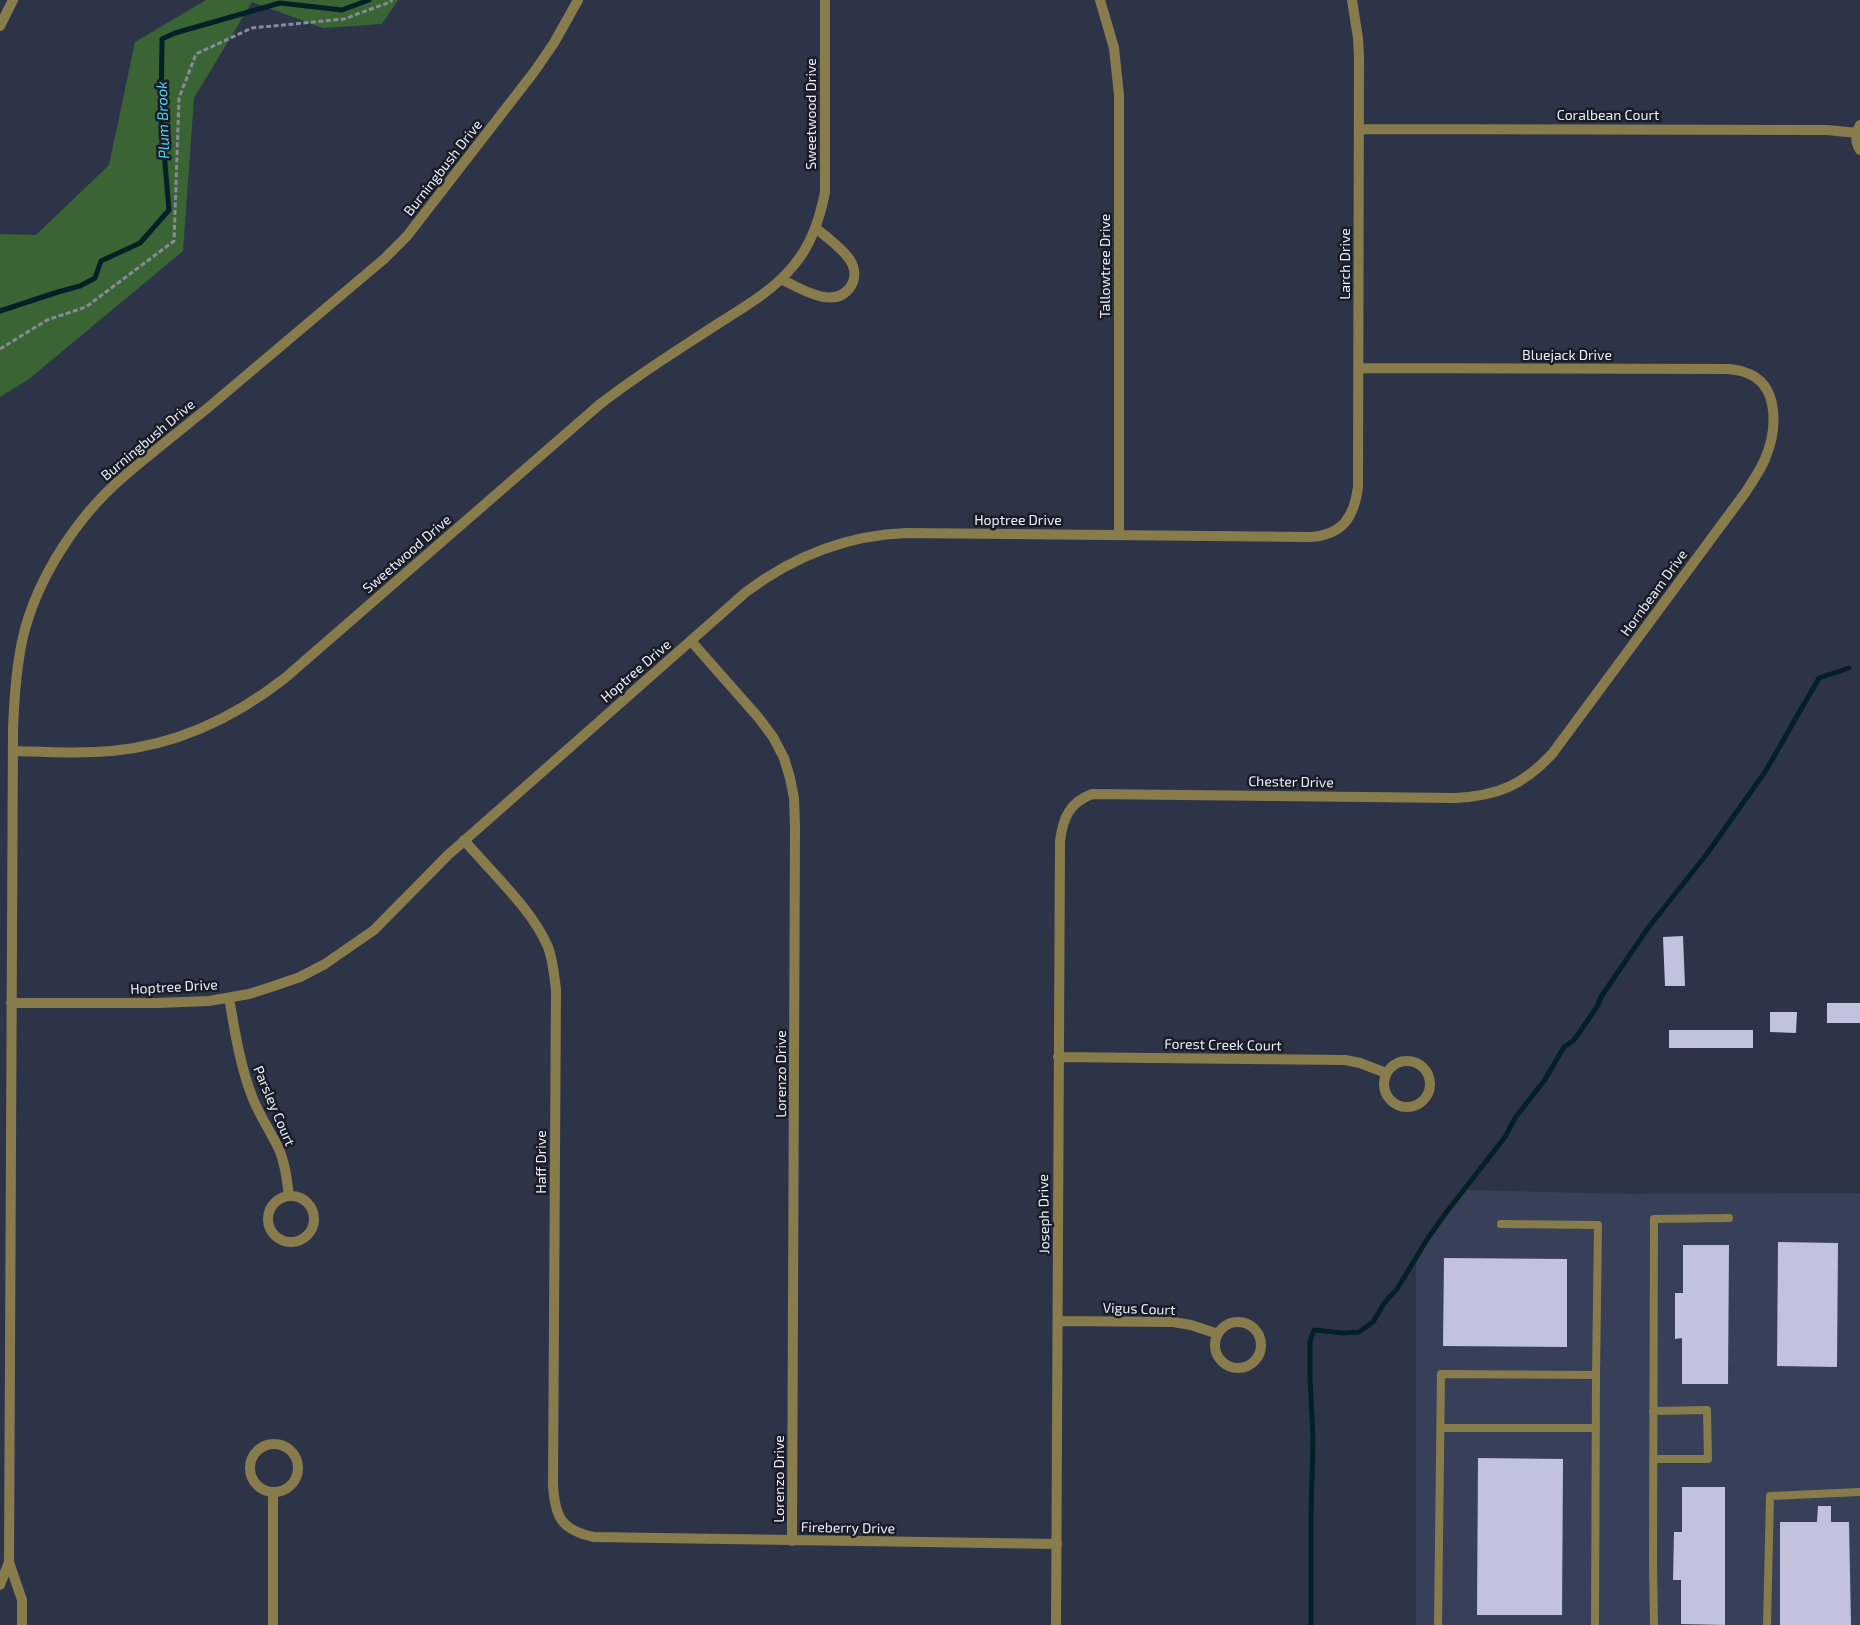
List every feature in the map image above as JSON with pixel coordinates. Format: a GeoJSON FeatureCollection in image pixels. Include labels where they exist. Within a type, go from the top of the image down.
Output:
{"type":"FeatureCollection","features":[{"type":"Feature","properties":{"kind":"street"},"geometry":{"type":"LineString","coordinates":[[0,26],[13,0]]}},
{"type":"Feature","properties":{"kind":"street","name":"Burningbush Drive"},"geometry":{"type":"LineString","coordinates":[[22,1625],[22,1600],[9,1562],[5,1236],[11,1002],[14,696],[17,668],[24,635],[46,577],[61,549],[78,524],[121,479],[376,266],[407,236],[534,72],[578,0]]}},
{"type":"Feature","properties":{"kind":"street","name":"Sweetwood Drive"},"geometry":{"type":"LineString","coordinates":[[13,751],[85,752],[134,748],[181,737],[223,720],[238,711],[264,695],[285,678],[561,437],[624,385],[752,302],[781,280],[796,264],[816,228],[825,192],[825,0]]}},
{"type":"Feature","properties":{"kind":"street","name":"Tallowtree Drive"},"geometry":{"type":"LineString","coordinates":[[1100,0],[1114,48],[1118,71],[1119,95],[1119,534]]}},
{"type":"Feature","properties":{"kind":"street","name":"Larch Drive"},"geometry":{"type":"LineString","coordinates":[[1343,525],[1352,513],[1358,487],[1358,38],[1352,0]]}},
{"type":"Feature","properties":{"kind":"street","name":"Coralbean Court"},"geometry":{"type":"LineString","coordinates":[[1359,128],[1858,129],[1856,140],[1860,150]]}},
{"type":"Feature","properties":{"kind":"street"},"geometry":{"type":"LineString","coordinates":[[781,280],[827,298],[837,297],[848,291],[853,282],[854,271],[850,260],[816,228]]}},
{"type":"Feature","properties":{"kind":"street","name":"Bluejack Drive"},"geometry":{"type":"LineString","coordinates":[[1358,368],[1729,369],[1746,372],[1760,380],[1769,392]]}},
{"type":"Feature","properties":{"kind":"street","name":"Hornbeam Drive"},"geometry":{"type":"LineString","coordinates":[[1510,787],[1538,769],[1552,754],[1758,473],[1766,458],[1774,419],[1773,405],[1769,392]]}},
{"type":"Feature","properties":{"kind":"street","name":"Hoptree Drive"},"geometry":{"type":"LineString","coordinates":[[11,1002],[186,1003],[229,998],[300,977],[325,964],[374,930],[464,840],[746,592],[766,577],[790,563],[815,552],[859,538],[882,534],[1119,534],[1310,537],[1323,536],[1334,532],[1343,525]]}},
{"type":"Feature","properties":{"kind":"street","name":"Lorenzo Drive"},"geometry":{"type":"LineString","coordinates":[[691,641],[758,717],[773,737],[784,758],[794,798],[792,1541]]}},
{"type":"Feature","properties":{"kind":"street","name":"Chester Drive"},"geometry":{"type":"LineString","coordinates":[[1073,806],[1081,798],[1092,794],[1104,793],[1456,798],[1474,797],[1510,787]]}},
{"type":"Feature","properties":{"kind":"street","name":"Joseph Drive"},"geometry":{"type":"LineString","coordinates":[[1056,1625],[1060,841],[1066,816],[1073,806]]}},
{"type":"Feature","properties":{"kind":"street","name":"Haff Drive"},"geometry":{"type":"LineString","coordinates":[[464,840],[528,914],[548,948],[553,967],[556,999],[553,1485],[557,1515]]}},
{"type":"Feature","properties":{"kind":"street","name":"Parsley Court"},"geometry":{"type":"LineString","coordinates":[[229,998],[238,1051],[245,1076],[254,1100],[278,1148],[284,1165],[289,1196]]}},
{"type":"Feature","properties":{"kind":"street","name":"Forest Creek Court"},"geometry":{"type":"LineString","coordinates":[[1058,1057],[1345,1060],[1360,1063],[1386,1073]]}},
{"type":"Feature","properties":{"kind":"street"},"geometry":{"type":"LineString","coordinates":[[1403,1061],[1416,1062],[1427,1071],[1430,1078],[1429,1092],[1426,1098],[1415,1106],[1401,1107],[1389,1100],[1384,1080],[1386,1073],[1396,1063],[1403,1061]]}},
{"type":"Feature","properties":{"kind":"street"},"geometry":{"type":"LineString","coordinates":[[289,1196],[304,1200],[313,1212],[314,1219],[309,1233],[296,1242],[281,1240],[270,1230],[268,1222],[270,1208],[275,1202],[289,1196]]}},
{"type":"Feature","properties":{"kind":"street","name":"Vigus Court"},"geometry":{"type":"LineString","coordinates":[[1058,1321],[1173,1322],[1191,1325],[1218,1334]]}},
{"type":"Feature","properties":{"kind":"street"},"geometry":{"type":"LineString","coordinates":[[1244,1322],[1251,1325],[1260,1337],[1262,1345],[1257,1359],[1251,1365],[1244,1368],[1237,1368],[1223,1362],[1215,1349],[1218,1334],[1229,1324],[1244,1322]]}},
{"type":"Feature","properties":{"kind":"street"},"geometry":{"type":"LineString","coordinates":[[270,1445],[277,1445],[290,1451],[297,1463],[297,1470],[292,1483],[287,1488],[273,1492],[266,1491],[255,1483],[250,1470],[253,1456],[258,1451],[270,1445]]}},
{"type":"Feature","properties":{"kind":"street"},"geometry":{"type":"LineString","coordinates":[[272,1625],[273,1492]]}},
{"type":"Feature","properties":{"kind":"street","name":"Fireberry Drive"},"geometry":{"type":"LineString","coordinates":[[557,1515],[567,1527],[578,1534],[594,1537],[1057,1544]]}},
{"type":"Feature","properties":{"kind":"street","name":"Burningbush Drive"},"geometry":{"type":"LineString","coordinates":[[0,1585],[9,1562]]}},
{"type":"Feature","properties":{"kind":"lane"},"geometry":{"type":"LineString","coordinates":[[1654,1625],[1654,1219],[1729,1218]]}},
{"type":"Feature","properties":{"kind":"lane"},"geometry":{"type":"LineString","coordinates":[[1501,1224],[1598,1225],[1595,1625]]}},
{"type":"Feature","properties":{"kind":"lane"},"geometry":{"type":"LineString","coordinates":[[1438,1625],[1441,1374],[1596,1375]]}},
{"type":"Feature","properties":{"kind":"lane"},"geometry":{"type":"LineString","coordinates":[[1653,1411],[1707,1410],[1708,1459],[1653,1459]]}},
{"type":"Feature","properties":{"kind":"lane"},"geometry":{"type":"LineString","coordinates":[[1440,1428],[1596,1428]]}},
{"type":"Feature","properties":{"kind":"lane"},"geometry":{"type":"LineString","coordinates":[[1767,1625],[1770,1496],[1860,1492]]}},
{"type":"Feature","properties":{"kind":"path"},"geometry":{"type":"LineString","coordinates":[[0,349],[47,320],[86,307],[174,241],[179,98],[196,54],[252,28],[344,19],[392,0]]}},
{"type":"Feature","properties":{"kind":"shaded area"},"geometry":{"type":"Polygon","coordinates":[[[1464,1190],[1627,1194],[1860,1193],[1860,1625],[1416,1625],[1416,1259],[1464,1190]]]}},
{"type":"Feature","properties":{"kind":"green space"},"geometry":{"type":"Polygon","coordinates":[[[206,0],[398,0],[382,24],[323,28],[252,2],[194,98],[183,251],[29,379],[0,397],[0,234],[36,235],[109,165],[135,42],[206,0]]]}},
{"type":"Feature","properties":{"kind":"building"},"geometry":{"type":"Polygon","coordinates":[[[1683,936],[1685,986],[1665,986],[1663,937],[1683,936]]]}},
{"type":"Feature","properties":{"kind":"building"},"geometry":{"type":"Polygon","coordinates":[[[1827,1003],[1860,1003],[1860,1023],[1827,1023],[1827,1003]]]}},
{"type":"Feature","properties":{"kind":"building"},"geometry":{"type":"Polygon","coordinates":[[[1770,1012],[1797,1012],[1796,1033],[1770,1032],[1770,1012]]]}},
{"type":"Feature","properties":{"kind":"building"},"geometry":{"type":"Polygon","coordinates":[[[1669,1030],[1753,1030],[1753,1048],[1669,1048],[1669,1030]]]}},
{"type":"Feature","properties":{"kind":"building"},"geometry":{"type":"Polygon","coordinates":[[[1778,1242],[1838,1243],[1837,1367],[1777,1366],[1778,1242]]]}},
{"type":"Feature","properties":{"kind":"building"},"geometry":{"type":"Polygon","coordinates":[[[1683,1245],[1729,1245],[1728,1384],[1682,1384],[1682,1338],[1675,1339],[1675,1293],[1683,1293],[1683,1245]]]}},
{"type":"Feature","properties":{"kind":"building"},"geometry":{"type":"Polygon","coordinates":[[[1444,1258],[1567,1259],[1567,1347],[1443,1346],[1444,1258]]]}},
{"type":"Feature","properties":{"kind":"building"},"geometry":{"type":"Polygon","coordinates":[[[1478,1458],[1563,1459],[1562,1615],[1477,1615],[1478,1458]]]}},
{"type":"Feature","properties":{"kind":"building"},"geometry":{"type":"Polygon","coordinates":[[[1682,1487],[1725,1487],[1725,1625],[1681,1624],[1681,1580],[1673,1580],[1674,1532],[1682,1532],[1682,1487]]]}},
{"type":"Feature","properties":{"kind":"building"},"geometry":{"type":"Polygon","coordinates":[[[1818,1506],[1831,1506],[1831,1522],[1849,1522],[1851,1625],[1780,1625],[1780,1522],[1817,1522],[1818,1506]]]}},
{"type":"Feature","properties":{"kind":"waterway","name":"Plum Brook"},"geometry":{"type":"LineString","coordinates":[[0,311],[80,286],[95,278],[101,261],[140,243],[169,210],[161,117],[162,39],[175,33],[280,3],[342,10],[369,0]]}},
{"type":"Feature","properties":{"kind":"waterway"},"geometry":{"type":"LineString","coordinates":[[1311,1625],[1313,1439],[1310,1341],[1314,1330],[1343,1333],[1359,1332],[1373,1322],[1385,1302],[1397,1289],[1445,1214],[1505,1137],[1515,1118],[1544,1081],[1564,1047],[1574,1040],[1648,928],[1706,855],[1765,772],[1819,678],[1849,668]]}}]}
